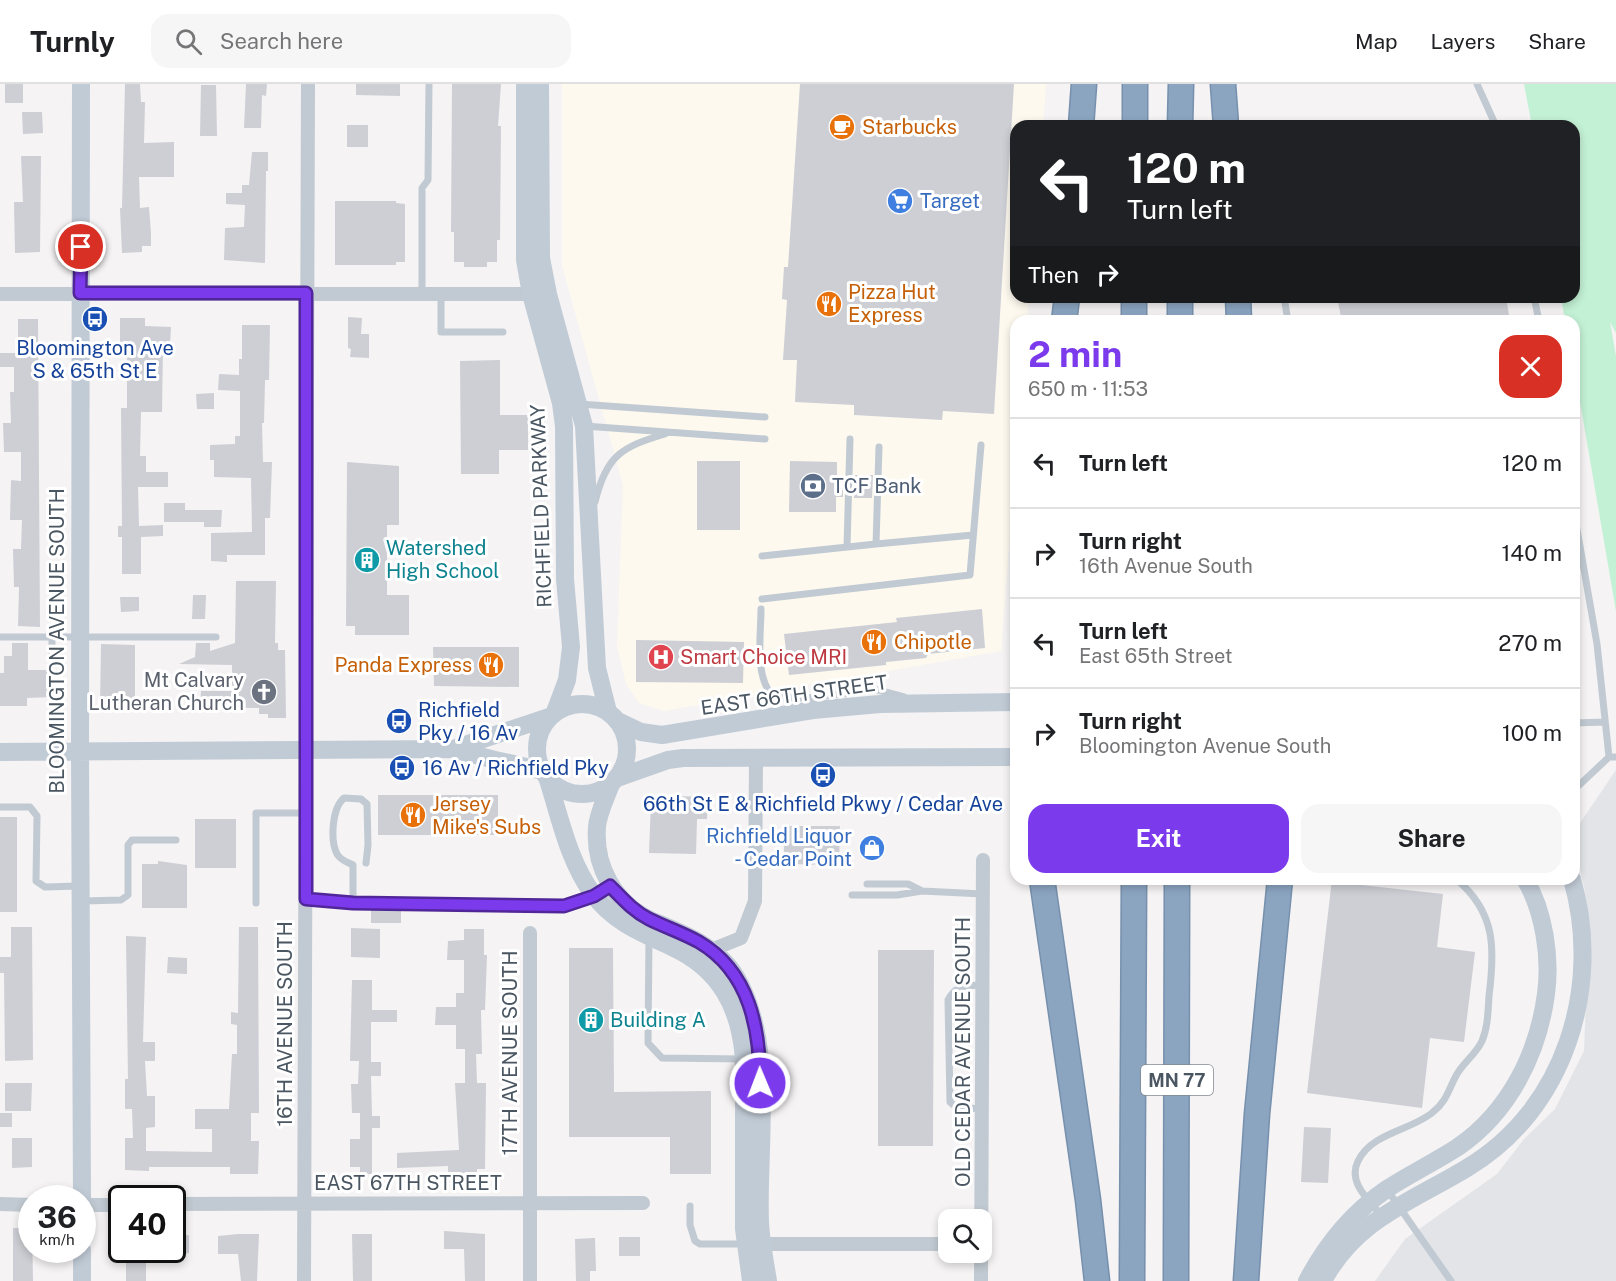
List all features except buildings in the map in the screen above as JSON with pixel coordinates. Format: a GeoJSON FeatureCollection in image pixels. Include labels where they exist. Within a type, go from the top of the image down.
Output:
{"type":"FeatureCollection","features":[{"type":"Feature","properties":{"kind":"highway"},"geometry":{"type":"LineString","coordinates":[[1081,120],[1084,84]]}},
{"type":"Feature","properties":{"kind":"highway"},"geometry":{"type":"LineString","coordinates":[[1135,84],[1135,120]]}},
{"type":"Feature","properties":{"kind":"highway"},"geometry":{"type":"LineString","coordinates":[[1180,120],[1181,84]]}},
{"type":"Feature","properties":{"kind":"highway"},"geometry":{"type":"LineString","coordinates":[[1223,84],[1226,120]]}},
{"type":"Feature","properties":{"kind":"highway"},"geometry":{"type":"LineString","coordinates":[[1043,885],[1097,1281]]}},
{"type":"Feature","properties":{"kind":"highway","name":"MN 77"},"geometry":{"type":"LineString","coordinates":[[1132,1281],[1134,885]]}},
{"type":"Feature","properties":{"kind":"highway","name":"MN 77"},"geometry":{"type":"LineString","coordinates":[[1176,1281],[1177,885]]}},
{"type":"Feature","properties":{"kind":"highway"},"geometry":{"type":"LineString","coordinates":[[1246,1281],[1257,1114],[1279,885]]}},
{"type":"Feature","properties":{"kind":"street","name":"BLOOMINGTON AVENUE SOUTH"},"geometry":{"type":"LineString","coordinates":[[81,84],[82,1185]]}},
{"type":"Feature","properties":{"kind":"street","name":"16TH AVENUE SOUTH"},"geometry":{"type":"LineString","coordinates":[[304,1281],[308,84]]}},
{"type":"Feature","properties":{"kind":"street","name":"RICHFIELD PARKWAY"},"geometry":{"type":"LineString","coordinates":[[525,84],[524,242],[531,294],[569,404],[584,426],[597,668],[613,716]]}},
{"type":"Feature","properties":{"kind":"street","name":"RICHFIELD PARKWAY"},"geometry":{"type":"LineString","coordinates":[[540,84],[541,258],[569,404],[564,426],[563,518],[570,657],[567,680],[552,715]]}},
{"type":"Feature","properties":{"kind":"street"},"geometry":{"type":"LineString","coordinates":[[0,294],[531,294]]}},
{"type":"Feature","properties":{"kind":"street"},"geometry":{"type":"LineString","coordinates":[[563,518],[579,526],[587,577],[594,603]]}},
{"type":"Feature","properties":{"kind":"street","name":"EAST 66TH STREET"},"geometry":{"type":"LineString","coordinates":[[613,716],[641,732],[662,735],[813,710],[921,702],[1010,702]]}},
{"type":"Feature","properties":{"kind":"street"},"geometry":{"type":"LineString","coordinates":[[453,749],[552,715],[567,706],[581,703],[595,705],[613,716],[625,735],[627,750],[625,764],[614,781],[597,827],[600,866],[610,886],[630,906],[648,918],[699,942],[734,973],[747,997],[758,1030],[752,1059],[753,1244],[751,1281]]}},
{"type":"Feature","properties":{"kind":"street"},"geometry":{"type":"LineString","coordinates":[[552,715],[541,729],[536,744],[537,758],[577,869],[594,896],[621,922],[693,958],[716,978],[735,1011],[742,1037],[752,1059]]}},
{"type":"Feature","properties":{"kind":"street"},"geometry":{"type":"LineString","coordinates":[[0,752],[80,753],[305,748],[453,749],[488,759],[519,763],[572,793],[599,791],[614,781],[668,760],[1010,757]]}},
{"type":"Feature","properties":{"kind":"street"},"geometry":{"type":"LineString","coordinates":[[711,951],[741,938],[756,901],[756,759]]}},
{"type":"Feature","properties":{"kind":"street","name":"OLD CEDAR AVENUE SOUTH"},"geometry":{"type":"LineString","coordinates":[[981,1209],[983,860]]}},
{"type":"Feature","properties":{"kind":"street"},"geometry":{"type":"LineString","coordinates":[[1323,1281],[1377,1209],[1386,1189],[1459,1146],[1481,1128],[1503,1105],[1534,1048],[1543,1016],[1548,979],[1548,958],[1544,935],[1527,885]]}},
{"type":"Feature","properties":{"kind":"street"},"geometry":{"type":"LineString","coordinates":[[1307,1281],[1337,1234],[1377,1209],[1399,1205],[1469,1167],[1490,1153],[1516,1130],[1542,1098],[1562,1061],[1574,1026],[1581,983],[1583,933],[1581,908],[1574,885]]}},
{"type":"Feature","properties":{"kind":"street","name":"17TH AVENUE SOUTH"},"geometry":{"type":"LineString","coordinates":[[530,933],[530,1281]]}},
{"type":"Feature","properties":{"kind":"street","name":"EAST 67TH STREET"},"geometry":{"type":"LineString","coordinates":[[186,1204],[643,1203]]}},
{"type":"Feature","properties":{"kind":"street"},"geometry":{"type":"LineString","coordinates":[[0,1204],[18,1205]]}},
{"type":"Feature","properties":{"kind":"street"},"geometry":{"type":"LineString","coordinates":[[753,1244],[938,1244]]}},
{"type":"Feature","properties":{"kind":"street"},"geometry":{"type":"LineString","coordinates":[[753,1244],[768,1281]]}},
{"type":"Feature","properties":{"kind":"street"},"geometry":{"type":"LineString","coordinates":[[82,1263],[82,1281]]}},
{"type":"Feature","properties":{"kind":"street","name":"OLD CEDAR AVENUE SOUTH"},"geometry":{"type":"LineString","coordinates":[[981,1263],[981,1281]]}},
{"type":"Feature","properties":{"kind":"lane"},"geometry":{"type":"LineString","coordinates":[[422,293],[422,189],[428,180],[429,84]]}},
{"type":"Feature","properties":{"kind":"lane"},"geometry":{"type":"LineString","coordinates":[[1477,84],[1493,120]]}},
{"type":"Feature","properties":{"kind":"lane"},"geometry":{"type":"LineString","coordinates":[[441,294],[441,332],[503,333]]}},
{"type":"Feature","properties":{"kind":"lane"},"geometry":{"type":"LineString","coordinates":[[569,404],[765,417]]}},
{"type":"Feature","properties":{"kind":"lane"},"geometry":{"type":"LineString","coordinates":[[564,426],[765,440]]}},
{"type":"Feature","properties":{"kind":"lane"},"geometry":{"type":"LineString","coordinates":[[590,522],[600,483],[616,456],[634,444],[670,433]]}},
{"type":"Feature","properties":{"kind":"lane"},"geometry":{"type":"LineString","coordinates":[[848,547],[850,439]]}},
{"type":"Feature","properties":{"kind":"lane"},"geometry":{"type":"LineString","coordinates":[[762,599],[970,575],[981,445]]}},
{"type":"Feature","properties":{"kind":"lane"},"geometry":{"type":"LineString","coordinates":[[876,544],[879,447]]}},
{"type":"Feature","properties":{"kind":"lane"},"geometry":{"type":"LineString","coordinates":[[762,555],[974,535]]}},
{"type":"Feature","properties":{"kind":"lane"},"geometry":{"type":"LineString","coordinates":[[1580,552],[1597,644],[1605,722],[1613,757],[1580,785]]}},
{"type":"Feature","properties":{"kind":"lane"},"geometry":{"type":"LineString","coordinates":[[1580,569],[1584,569]]}},
{"type":"Feature","properties":{"kind":"lane"},"geometry":{"type":"LineString","coordinates":[[761,609],[761,671],[766,689],[773,698],[807,698],[878,690],[921,702]]}},
{"type":"Feature","properties":{"kind":"lane"},"geometry":{"type":"LineString","coordinates":[[52,637],[52,663]]}},
{"type":"Feature","properties":{"kind":"lane"},"geometry":{"type":"LineString","coordinates":[[0,638],[216,637]]}},
{"type":"Feature","properties":{"kind":"lane"},"geometry":{"type":"LineString","coordinates":[[1580,723],[1605,722]]}},
{"type":"Feature","properties":{"kind":"lane"},"geometry":{"type":"LineString","coordinates":[[353,903],[353,865],[339,857],[334,847],[335,810],[344,798],[360,799],[367,804],[366,863]]}},
{"type":"Feature","properties":{"kind":"lane"},"geometry":{"type":"LineString","coordinates":[[0,807],[30,807],[38,816],[36,881],[45,886],[80,893],[121,900],[128,895],[128,845],[132,840],[176,840]]}},
{"type":"Feature","properties":{"kind":"lane"},"geometry":{"type":"LineString","coordinates":[[256,903],[256,813],[305,813]]}},
{"type":"Feature","properties":{"kind":"lane"},"geometry":{"type":"LineString","coordinates":[[867,884],[908,884],[922,891]]}},
{"type":"Feature","properties":{"kind":"lane"},"geometry":{"type":"LineString","coordinates":[[1377,1209],[1358,1187],[1355,1175],[1357,1162],[1377,1141],[1403,1126],[1421,1121],[1446,1100],[1458,1072],[1475,1052],[1486,1030],[1494,958],[1493,940],[1479,904],[1462,885]]}},
{"type":"Feature","properties":{"kind":"lane"},"geometry":{"type":"LineString","coordinates":[[306,899],[353,903],[564,906],[594,896],[610,886]]}},
{"type":"Feature","properties":{"kind":"lane"},"geometry":{"type":"LineString","coordinates":[[852,895],[897,895],[922,891],[983,894]]}},
{"type":"Feature","properties":{"kind":"lane"},"geometry":{"type":"LineString","coordinates":[[649,938],[648,1043],[654,1053],[662,1058],[752,1059]]}},
{"type":"Feature","properties":{"kind":"lane"},"geometry":{"type":"LineString","coordinates":[[982,1109],[956,1107],[950,1102],[948,1000],[953,990],[961,986],[983,985]]}},
{"type":"Feature","properties":{"kind":"lane"},"geometry":{"type":"LineString","coordinates":[[1386,1189],[1451,1281]]}},
{"type":"Feature","properties":{"kind":"lane"},"geometry":{"type":"LineString","coordinates":[[690,1206],[690,1225],[695,1241],[700,1244],[753,1244]]}},
{"type":"Feature","properties":{"kind":"shaded area"},"geometry":{"type":"Polygon","coordinates":[[[562,84],[1046,84],[1043,120],[1010,120],[1010,303],[1028,303],[1028,315],[1010,315],[1010,534],[1001,651],[664,711],[639,703],[626,684],[617,646],[623,485],[562,266],[562,84]]]}},
{"type":"Feature","properties":{"kind":"shaded area"},"geometry":{"type":"Polygon","coordinates":[[[1616,770],[1616,1281],[1375,1281],[1405,1239],[1497,1174],[1524,1139],[1555,1109],[1584,1051],[1588,952],[1586,896],[1580,869],[1580,823],[1616,770]]]}},
{"type":"Feature","properties":{"kind":"green space"},"geometry":{"type":"Polygon","coordinates":[[[1524,84],[1616,84],[1616,333],[1610,322],[1616,356],[1616,611],[1580,402],[1580,315],[1564,315],[1562,303],[1580,303],[1580,120],[1531,120],[1524,84]]]}},
{"type":"Feature","properties":{"kind":"place","name":"Starbucks"},"geometry":{"type":"Point","coordinates":[842,127]}},
{"type":"Feature","properties":{"kind":"place","name":"Target"},"geometry":{"type":"Point","coordinates":[900,201]}},
{"type":"Feature","properties":{"kind":"place","name":"Pizza Hut Express"},"geometry":{"type":"Point","coordinates":[829,304]}},
{"type":"Feature","properties":{"kind":"place","name":"Bloomington Ave S & 65th St E"},"geometry":{"type":"Point","coordinates":[95,319]}},
{"type":"Feature","properties":{"kind":"place","name":"TCF Bank"},"geometry":{"type":"Point","coordinates":[813,486]}},
{"type":"Feature","properties":{"kind":"place","name":"Watershed High School"},"geometry":{"type":"Point","coordinates":[367,560]}},
{"type":"Feature","properties":{"kind":"place","name":"Chipotle"},"geometry":{"type":"Point","coordinates":[874,642]}},
{"type":"Feature","properties":{"kind":"place","name":"Smart Choice MRI"},"geometry":{"type":"Point","coordinates":[661,657]}},
{"type":"Feature","properties":{"kind":"place","name":"Panda Express"},"geometry":{"type":"Point","coordinates":[491,665]}},
{"type":"Feature","properties":{"kind":"place","name":"Mt Calvary Lutheran Church"},"geometry":{"type":"Point","coordinates":[264,692]}},
{"type":"Feature","properties":{"kind":"place","name":"Richfield Pky / 16 Av"},"geometry":{"type":"Point","coordinates":[399,721]}},
{"type":"Feature","properties":{"kind":"place","name":"16 Av / Richfield Pky"},"geometry":{"type":"Point","coordinates":[402,768]}},
{"type":"Feature","properties":{"kind":"place","name":"66th St E & Richfield Pkwy / Cedar Ave"},"geometry":{"type":"Point","coordinates":[823,775]}},
{"type":"Feature","properties":{"kind":"place","name":"Jersey Mike's Subs"},"geometry":{"type":"Point","coordinates":[413,815]}},
{"type":"Feature","properties":{"kind":"place","name":"Richfield Liquor - Cedar Point"},"geometry":{"type":"Point","coordinates":[872,848]}},
{"type":"Feature","properties":{"kind":"place","name":"Building A"},"geometry":{"type":"Point","coordinates":[591,1020]}},
{"type":"Feature","properties":{"kind":"route"},"geometry":{"type":"LineString","coordinates":[[81,247],[80,293],[306,293],[306,899],[353,903],[564,906],[594,896],[610,886],[630,906],[648,918],[699,942],[734,973],[747,997],[758,1030],[760,1083]]}}]}
